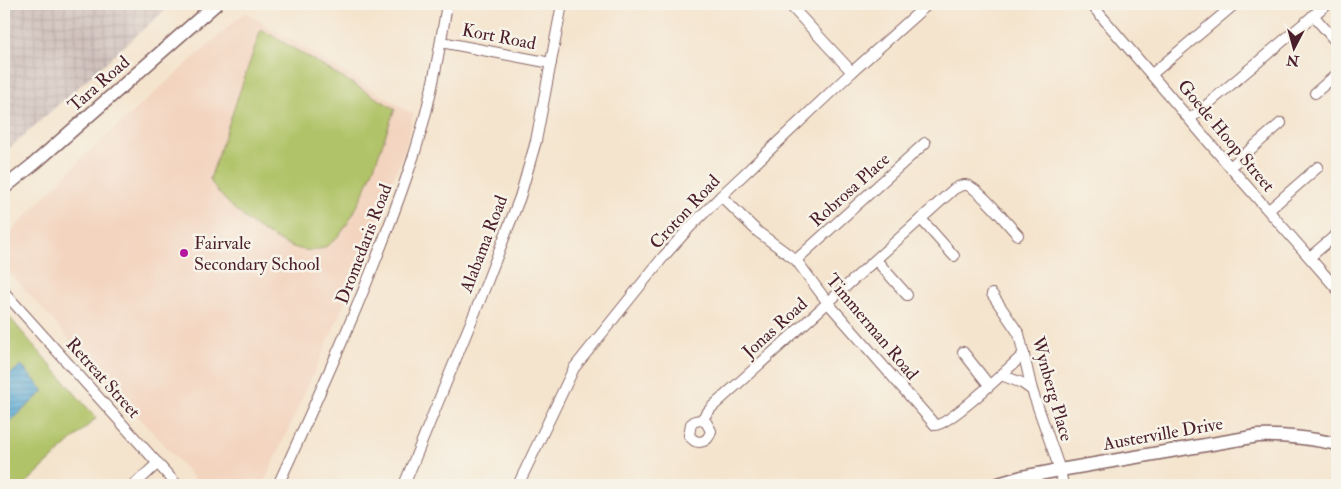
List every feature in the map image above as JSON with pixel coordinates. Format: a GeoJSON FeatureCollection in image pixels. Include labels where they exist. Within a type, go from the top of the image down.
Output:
{"type":"FeatureCollection","features":[{"type":"Feature","properties":{"kind":"street","name":"Tara Road"},"geometry":{"type":"LineString","coordinates":[[4,188],[216,4]]}},
{"type":"Feature","properties":{"kind":"street","name":"Dromedaris Road"},"geometry":{"type":"LineString","coordinates":[[278,485],[348,330],[409,170],[432,88],[447,4]]}},
{"type":"Feature","properties":{"kind":"street","name":"Alabama Road"},"geometry":{"type":"LineString","coordinates":[[404,485],[520,197],[536,140],[562,4]]}},
{"type":"Feature","properties":{"kind":"street"},"geometry":{"type":"LineString","coordinates":[[789,4],[852,72]]}},
{"type":"Feature","properties":{"kind":"street","name":"Croton Road"},"geometry":{"type":"LineString","coordinates":[[518,485],[574,368],[664,256],[690,226],[721,196],[852,72],[928,4]]}},
{"type":"Feature","properties":{"kind":"street","name":"Goede Hoop Street"},"geometry":{"type":"LineString","coordinates":[[1092,4],[1230,168],[1337,289]]}},
{"type":"Feature","properties":{"kind":"street"},"geometry":{"type":"LineString","coordinates":[[1152,74],[1235,4]]}},
{"type":"Feature","properties":{"kind":"street"},"geometry":{"type":"LineString","coordinates":[[1190,119],[1326,4]]}},
{"type":"Feature","properties":{"kind":"street"},"geometry":{"type":"LineString","coordinates":[[1313,15],[1337,43]]}},
{"type":"Feature","properties":{"kind":"street","name":"Kort Road"},"geometry":{"type":"LineString","coordinates":[[441,42],[551,63]]}},
{"type":"Feature","properties":{"kind":"street"},"geometry":{"type":"LineString","coordinates":[[1315,93],[1337,74]]}},
{"type":"Feature","properties":{"kind":"street"},"geometry":{"type":"LineString","coordinates":[[1230,168],[1281,123]]}},
{"type":"Feature","properties":{"kind":"street","name":"Robrosa Place"},"geometry":{"type":"LineString","coordinates":[[796,260],[925,143]]}},
{"type":"Feature","properties":{"kind":"street"},"geometry":{"type":"LineString","coordinates":[[1269,210],[1318,167]]}},
{"type":"Feature","properties":{"kind":"street","name":"Jonas Road"},"geometry":{"type":"LineString","coordinates":[[701,420],[712,407],[954,189],[964,184],[976,189],[1018,235]]}},
{"type":"Feature","properties":{"kind":"street","name":"Timmerman Road"},"geometry":{"type":"LineString","coordinates":[[721,196],[763,237],[796,260],[828,303],[935,425],[939,426],[944,423],[1024,354]]}},
{"type":"Feature","properties":{"kind":"street"},"geometry":{"type":"LineString","coordinates":[[921,219],[954,256]]}},
{"type":"Feature","properties":{"kind":"street"},"geometry":{"type":"LineString","coordinates":[[1310,257],[1337,234]]}},
{"type":"Feature","properties":{"kind":"street"},"geometry":{"type":"LineString","coordinates":[[876,260],[907,294]]}},
{"type":"Feature","properties":{"kind":"street","name":"Retreat Street"},"geometry":{"type":"LineString","coordinates":[[4,292],[177,485]]}},
{"type":"Feature","properties":{"kind":"street","name":"Wynberg Place"},"geometry":{"type":"LineString","coordinates":[[992,294],[1019,334],[1032,390],[1060,470],[1063,485]]}},
{"type":"Feature","properties":{"kind":"street"},"geometry":{"type":"LineString","coordinates":[[963,352],[989,385]]}},
{"type":"Feature","properties":{"kind":"street"},"geometry":{"type":"LineString","coordinates":[[1000,375],[1022,382],[1032,390]]}},
{"type":"Feature","properties":{"kind":"street","name":"Austerville Drive"},"geometry":{"type":"LineString","coordinates":[[995,485],[1022,477],[1258,436],[1286,435],[1337,444]]}},
{"type":"Feature","properties":{"kind":"street"},"geometry":{"type":"LineString","coordinates":[[134,485],[158,463]]}},
{"type":"Feature","properties":{"kind":"shaded area"},"geometry":{"type":"Polygon","coordinates":[[[4,4],[172,4],[4,153],[4,4]]]}},
{"type":"Feature","properties":{"kind":"shaded area","name":"Fairvale Secondary School"},"geometry":{"type":"Polygon","coordinates":[[[245,12],[413,114],[406,146],[352,285],[263,485],[200,485],[4,266],[4,239],[84,156],[245,12]]]}},
{"type":"Feature","properties":{"kind":"green space"},"geometry":{"type":"Polygon","coordinates":[[[261,29],[395,109],[376,163],[358,205],[337,238],[318,250],[295,248],[260,230],[226,201],[210,179],[261,29]]]}},
{"type":"Feature","properties":{"kind":"green space"},"geometry":{"type":"Polygon","coordinates":[[[4,311],[96,418],[24,485],[4,485],[4,311]]]}},
{"type":"Feature","properties":{"kind":"water"},"geometry":{"type":"Polygon","coordinates":[[[21,365],[44,391],[4,427],[4,380],[21,365]]]}},
{"type":"Feature","properties":{"kind":"place","name":"Fairvale Secondary School"},"geometry":{"type":"Point","coordinates":[184,253]}}]}
